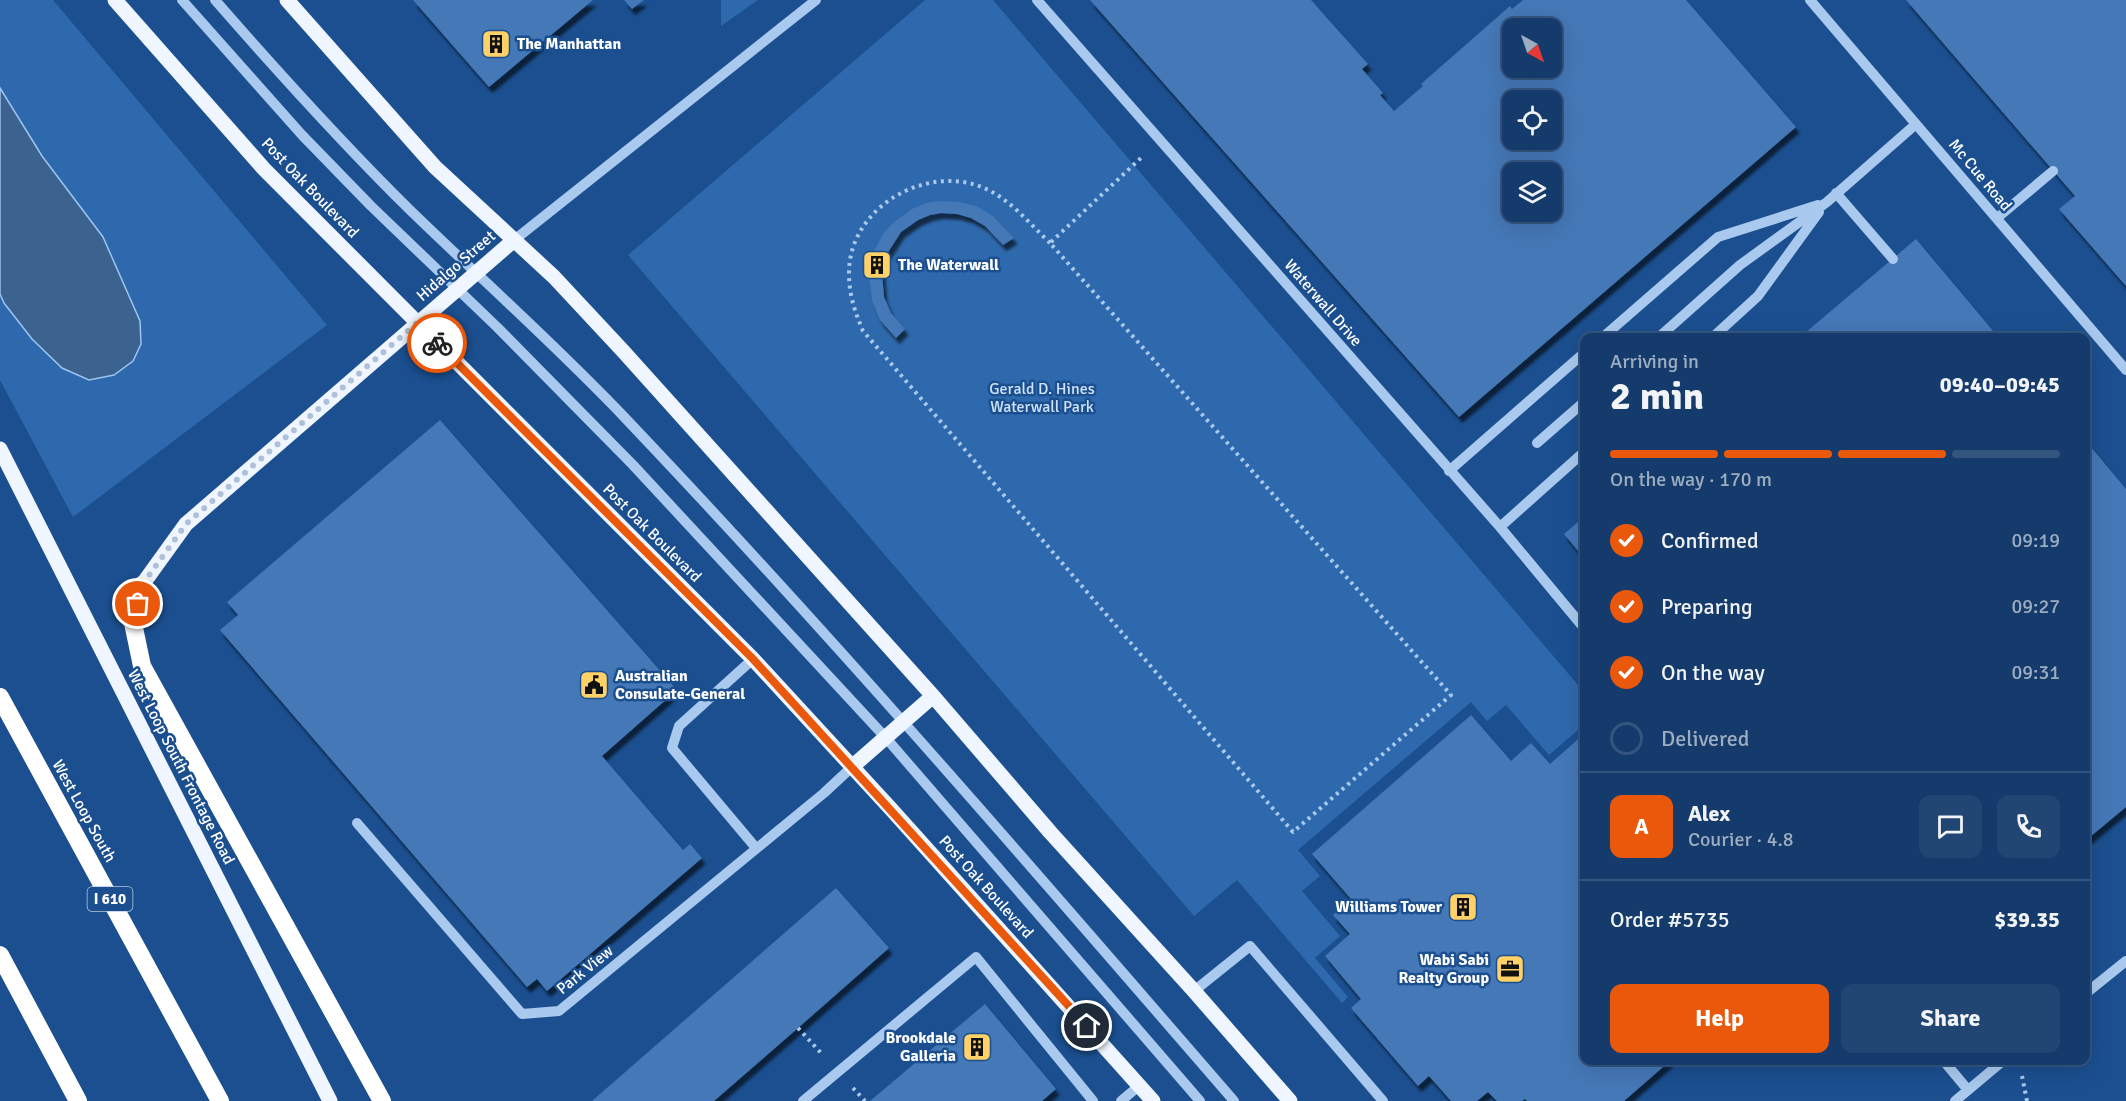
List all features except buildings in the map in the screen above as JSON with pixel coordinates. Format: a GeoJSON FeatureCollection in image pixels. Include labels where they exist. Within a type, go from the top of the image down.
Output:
{"type":"FeatureCollection","features":[{"type":"Feature","properties":{"kind":"highway"},"geometry":{"type":"LineString","coordinates":[[142,585],[133,623],[142,666],[382,1101]]}},
{"type":"Feature","properties":{"kind":"highway","name":"West Loop South"},"geometry":{"type":"LineString","coordinates":[[0,697],[220,1101]]}},
{"type":"Feature","properties":{"kind":"highway"},"geometry":{"type":"LineString","coordinates":[[0,955],[78,1101]]}},
{"type":"Feature","properties":{"kind":"main road","name":"Post Oak Boulevard"},"geometry":{"type":"LineString","coordinates":[[115,0],[264,169],[753,659],[853,766],[1153,1101]]}},
{"type":"Feature","properties":{"kind":"main road"},"geometry":{"type":"LineString","coordinates":[[287,0],[435,167],[554,277],[623,351],[933,696],[1050,832],[1290,1101]]}},
{"type":"Feature","properties":{"kind":"main road","name":"Hidalgo Street"},"geometry":{"type":"LineString","coordinates":[[142,585],[186,524],[513,241]]}},
{"type":"Feature","properties":{"kind":"main road","name":"West Loop South Frontage Road"},"geometry":{"type":"LineString","coordinates":[[0,449],[330,1101]]}},
{"type":"Feature","properties":{"kind":"main road"},"geometry":{"type":"LineString","coordinates":[[853,766],[933,696]]}},
{"type":"Feature","properties":{"kind":"street"},"geometry":{"type":"LineString","coordinates":[[182,0],[302,135],[633,465],[886,738],[1200,1101]]}},
{"type":"Feature","properties":{"kind":"street"},"geometry":{"type":"LineString","coordinates":[[215,0],[332,130],[410,210],[477,272],[624,417],[905,721],[1234,1101]]}},
{"type":"Feature","properties":{"kind":"street","name":"Hidalgo Street"},"geometry":{"type":"LineString","coordinates":[[513,241],[816,0]]}},
{"type":"Feature","properties":{"kind":"street","name":"Waterwall Drive"},"geometry":{"type":"LineString","coordinates":[[1037,0],[1500,527],[1580,623]]}},
{"type":"Feature","properties":{"kind":"street","name":"Mc Cue Road"},"geometry":{"type":"LineString","coordinates":[[1810,0],[2126,370]]}},
{"type":"Feature","properties":{"kind":"street"},"geometry":{"type":"LineString","coordinates":[[1717,333],[1758,296],[1827,202],[1916,124]]}},
{"type":"Feature","properties":{"kind":"street"},"geometry":{"type":"LineString","coordinates":[[1997,218],[2053,171]]}},
{"type":"Feature","properties":{"kind":"street"},"geometry":{"type":"LineString","coordinates":[[1836,193],[1893,259]]}},
{"type":"Feature","properties":{"kind":"street"},"geometry":{"type":"LineString","coordinates":[[1608,333],[1718,237],[1827,202]]}},
{"type":"Feature","properties":{"kind":"street"},"geometry":{"type":"LineString","coordinates":[[1664,333],[1740,265],[1827,202]]}},
{"type":"Feature","properties":{"kind":"street"},"geometry":{"type":"LineString","coordinates":[[1449,471],[1580,356]]}},
{"type":"Feature","properties":{"kind":"street"},"geometry":{"type":"LineString","coordinates":[[1537,443],[1580,405]]}},
{"type":"Feature","properties":{"kind":"street"},"geometry":{"type":"LineString","coordinates":[[1500,527],[1580,456]]}},
{"type":"Feature","properties":{"kind":"street"},"geometry":{"type":"LineString","coordinates":[[753,659],[679,726],[672,748],[756,848]]}},
{"type":"Feature","properties":{"kind":"street","name":"Park View"},"geometry":{"type":"LineString","coordinates":[[357,823],[522,1014],[559,1011],[824,793],[853,766]]}},
{"type":"Feature","properties":{"kind":"street"},"geometry":{"type":"LineString","coordinates":[[1194,991],[1250,946],[1383,1101]]}},
{"type":"Feature","properties":{"kind":"street"},"geometry":{"type":"LineString","coordinates":[[803,1101],[976,957],[1093,1101]]}},
{"type":"Feature","properties":{"kind":"street"},"geometry":{"type":"LineString","coordinates":[[2090,990],[2126,961]]}},
{"type":"Feature","properties":{"kind":"street"},"geometry":{"type":"LineString","coordinates":[[1947,1065],[1968,1090]]}},
{"type":"Feature","properties":{"kind":"street"},"geometry":{"type":"LineString","coordinates":[[1955,1101],[1998,1065]]}},
{"type":"Feature","properties":{"kind":"street"},"geometry":{"type":"LineString","coordinates":[[1121,1101],[1140,1085]]}},
{"type":"Feature","properties":{"kind":"path"},"geometry":{"type":"LineString","coordinates":[[1050,243],[1161,141]]}},
{"type":"Feature","properties":{"kind":"path"},"geometry":{"type":"LineString","coordinates":[[962,181],[983,188],[1006,200],[1050,243],[1451,695],[1293,832],[863,331],[852,305],[848,272],[854,246],[866,223],[879,208],[902,191],[921,184],[962,181]]}},
{"type":"Feature","properties":{"kind":"path"},"geometry":{"type":"LineString","coordinates":[[2021,1071],[2027,1101]]}},
{"type":"Feature","properties":{"kind":"green space"},"geometry":{"type":"Polygon","coordinates":[[[0,0],[53,0],[327,325],[73,517],[0,380],[0,0]]]}},
{"type":"Feature","properties":{"kind":"green space"},"geometry":{"type":"Polygon","coordinates":[[[721,0],[758,0],[721,26],[721,0]]]}},
{"type":"Feature","properties":{"kind":"green space","name":"Gerald D. Hines Waterwall Park"},"geometry":{"type":"Polygon","coordinates":[[[925,0],[993,0],[1580,687],[1580,728],[1549,755],[1506,705],[1487,721],[1471,702],[1298,850],[1320,876],[1302,891],[1340,936],[1315,958],[1348,997],[1342,1003],[1237,880],[1194,916],[628,255],[925,0]]]}},
{"type":"Feature","properties":{"kind":"shaded area"},"geometry":{"type":"Polygon","coordinates":[[[0,88],[42,156],[103,237],[140,321],[141,344],[133,361],[114,375],[89,380],[62,368],[32,339],[4,303],[0,294],[0,88]]]}},
{"type":"Feature","properties":{"kind":"way so far"},"geometry":{"type":"LineString","coordinates":[[138,604],[142,585],[186,524],[417,323],[437,343]]}},
{"type":"Feature","properties":{"kind":"place","name":"The Manhattan"},"geometry":{"type":"Point","coordinates":[496,44]}},
{"type":"Feature","properties":{"kind":"place","name":"The Waterwall"},"geometry":{"type":"Point","coordinates":[877,265]}},
{"type":"Feature","properties":{"kind":"place","name":"Australian Consulate-General"},"geometry":{"type":"Point","coordinates":[594,685]}},
{"type":"Feature","properties":{"kind":"place","name":"Williams Tower"},"geometry":{"type":"Point","coordinates":[1463,907]}},
{"type":"Feature","properties":{"kind":"place","name":"Wabi Sabi Realty Group"},"geometry":{"type":"Point","coordinates":[1510,969]}},
{"type":"Feature","properties":{"kind":"place","name":"Brookdale Galleria"},"geometry":{"type":"Point","coordinates":[977,1047]}},
{"type":"Feature","properties":{"kind":"route"},"geometry":{"type":"LineString","coordinates":[[437,343],[753,659],[853,766],[1087,1026]]}}]}
